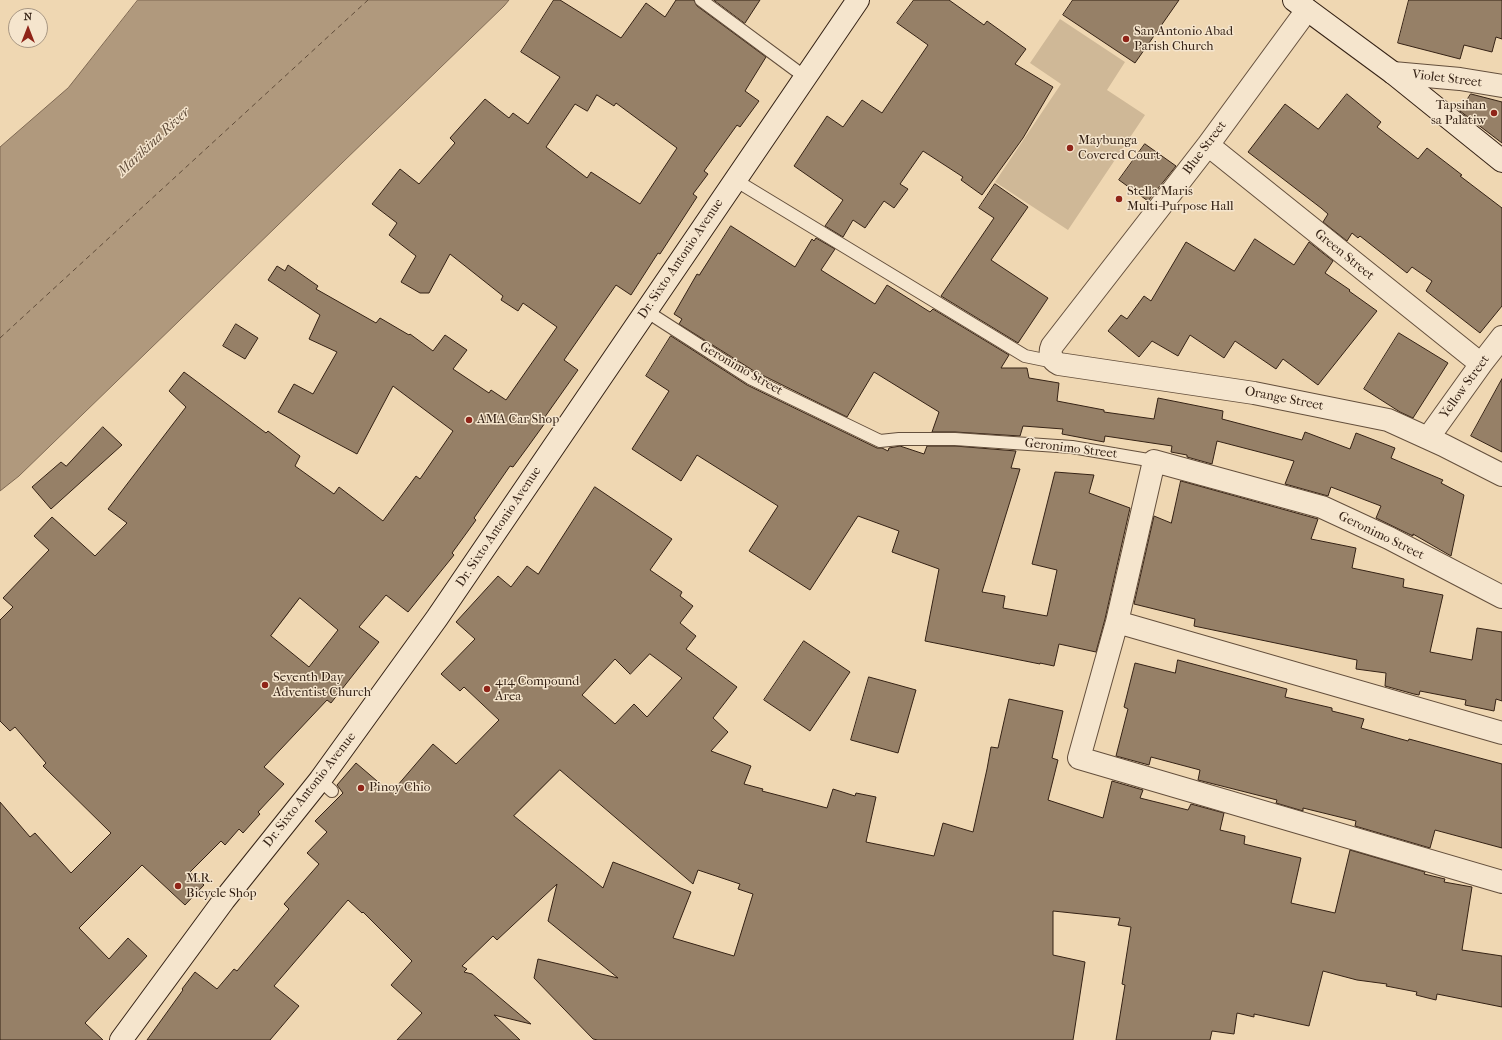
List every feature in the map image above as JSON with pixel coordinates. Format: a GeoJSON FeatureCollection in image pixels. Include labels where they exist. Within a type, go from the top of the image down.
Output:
{"type":"FeatureCollection","features":[{"type":"Feature","properties":{"kind":"street","name":"Dr. Sixto Antonio Avenue"},"geometry":{"type":"LineString","coordinates":[[121,1040],[224,900],[326,785],[437,618],[858,0]]}},
{"type":"Feature","properties":{"kind":"street"},"geometry":{"type":"LineString","coordinates":[[1300,5],[1393,73],[1502,161]]}},
{"type":"Feature","properties":{"kind":"street","name":"Blue Street"},"geometry":{"type":"LineString","coordinates":[[1054,362],[1051,354],[1052,346],[1208,145],[1300,5]]}},
{"type":"Feature","properties":{"kind":"street","name":"Violet Street"},"geometry":{"type":"LineString","coordinates":[[1393,73],[1502,86]]}},
{"type":"Feature","properties":{"kind":"street","name":"Green Street"},"geometry":{"type":"LineString","coordinates":[[1208,145],[1481,364]]}},
{"type":"Feature","properties":{"kind":"street","name":"Yellow Street"},"geometry":{"type":"LineString","coordinates":[[1428,438],[1502,337]]}},
{"type":"Feature","properties":{"kind":"street","name":"Orange Street"},"geometry":{"type":"LineString","coordinates":[[1054,362],[1059,364],[1262,394],[1388,420],[1502,475]]}},
{"type":"Feature","properties":{"kind":"street"},"geometry":{"type":"LineString","coordinates":[[1154,461],[1117,622],[1079,758],[1502,882]]}},
{"type":"Feature","properties":{"kind":"street","name":"Geronimo Street"},"geometry":{"type":"LineString","coordinates":[[1154,461],[1322,507],[1389,538],[1502,597]]}},
{"type":"Feature","properties":{"kind":"street"},"geometry":{"type":"LineString","coordinates":[[1117,622],[1502,734]]}},
{"type":"Feature","properties":{"kind":"lane"},"geometry":{"type":"LineString","coordinates":[[701,0],[805,77]]}},
{"type":"Feature","properties":{"kind":"lane"},"geometry":{"type":"LineString","coordinates":[[735,180],[1025,356],[1054,362]]}},
{"type":"Feature","properties":{"kind":"lane","name":"Geronimo Street"},"geometry":{"type":"LineString","coordinates":[[646,311],[750,378],[880,441],[900,439],[970,440],[1072,447],[1154,461]]}},
{"type":"Feature","properties":{"kind":"shaded area","name":"Maybunga Covered Court"},"geometry":{"type":"Polygon","coordinates":[[[1060,19],[1125,62],[1107,90],[1145,115],[1068,230],[995,182],[1061,84],[1030,63],[1060,19]]]}},
{"type":"Feature","properties":{"kind":"water","name":"Marikina River"},"geometry":{"type":"Polygon","coordinates":[[[138,0],[509,0],[19,476],[0,491],[0,147],[68,88],[138,0]]]}},
{"type":"Feature","properties":{"kind":"building"},"geometry":{"type":"Polygon","coordinates":[[[554,0],[560,0],[621,38],[646,3],[665,17],[676,0],[694,0],[697,6],[766,57],[745,91],[759,101],[740,127],[737,125],[704,171],[708,174],[693,194],[697,197],[631,295],[616,285],[564,360],[578,370],[542,421],[545,423],[513,467],[510,466],[474,518],[476,520],[452,553],[454,555],[408,612],[386,595],[359,627],[379,642],[331,703],[327,700],[264,767],[284,784],[258,812],[260,814],[243,833],[239,829],[225,845],[221,841],[190,872],[204,885],[185,905],[142,865],[79,928],[109,959],[128,938],[147,956],[85,1023],[103,1040],[0,1040],[0,802],[30,837],[35,833],[71,873],[111,833],[43,766],[46,763],[15,727],[10,731],[0,721],[0,620],[13,607],[3,598],[49,550],[34,536],[52,517],[95,556],[127,523],[108,509],[186,407],[169,391],[184,372],[266,433],[268,431],[300,456],[295,466],[334,494],[339,487],[383,521],[416,476],[420,479],[453,431],[393,386],[357,454],[278,412],[294,384],[313,394],[337,352],[309,339],[320,315],[268,280],[277,266],[285,271],[288,265],[318,286],[316,289],[376,323],[380,318],[409,335],[410,334],[433,351],[445,335],[467,350],[453,369],[489,393],[491,390],[506,400],[557,327],[523,303],[518,311],[501,300],[503,296],[450,254],[429,293],[420,293],[401,282],[416,256],[389,235],[397,223],[372,204],[400,169],[419,184],[455,143],[450,138],[485,99],[509,118],[513,113],[528,124],[560,77],[521,52],[554,0]],[[597,95],[587,111],[575,104],[546,147],[587,178],[591,172],[640,204],[677,148],[616,103],[614,106],[597,95]],[[300,598],[271,636],[309,667],[338,630],[300,598]]]}},
{"type":"Feature","properties":{"kind":"building"},"geometry":{"type":"Polygon","coordinates":[[[714,0],[760,0],[745,23],[714,0]]]}},
{"type":"Feature","properties":{"kind":"building"},"geometry":{"type":"Polygon","coordinates":[[[914,0],[949,0],[984,25],[987,21],[1026,49],[1015,64],[1053,87],[1023,138],[982,195],[961,180],[963,177],[923,151],[900,184],[908,189],[894,208],[884,201],[865,228],[853,220],[843,237],[825,226],[843,200],[794,166],[827,116],[843,127],[862,100],[882,113],[928,45],[897,23],[914,0]]]}},
{"type":"Feature","properties":{"kind":"building","name":"San Antonio Abad Parish Church"},"geometry":{"type":"Polygon","coordinates":[[[1073,0],[1179,0],[1135,63],[1063,15],[1073,0]]]}},
{"type":"Feature","properties":{"kind":"building"},"geometry":{"type":"Polygon","coordinates":[[[1409,0],[1502,0],[1502,39],[1496,37],[1492,52],[1464,45],[1460,59],[1398,43],[1409,0]]]}},
{"type":"Feature","properties":{"kind":"building"},"geometry":{"type":"Polygon","coordinates":[[[1347,94],[1381,122],[1377,127],[1418,159],[1427,148],[1462,175],[1460,176],[1502,208],[1502,306],[1480,333],[1426,291],[1432,281],[1412,267],[1407,273],[1360,236],[1358,238],[1352,233],[1347,241],[1323,222],[1328,214],[1248,152],[1285,104],[1318,129],[1347,94]]]}},
{"type":"Feature","properties":{"kind":"building"},"geometry":{"type":"Polygon","coordinates":[[[1471,94],[1502,102],[1502,143],[1460,111],[1471,94]]]}},
{"type":"Feature","properties":{"kind":"building"},"geometry":{"type":"Polygon","coordinates":[[[1145,144],[1176,166],[1148,201],[1119,180],[1145,144]]]}},
{"type":"Feature","properties":{"kind":"building"},"geometry":{"type":"Polygon","coordinates":[[[995,184],[1028,207],[991,260],[1048,298],[1018,343],[941,296],[994,218],[979,208],[995,184]]]}},
{"type":"Feature","properties":{"kind":"building"},"geometry":{"type":"Polygon","coordinates":[[[731,226],[795,267],[812,239],[814,241],[816,238],[835,249],[821,270],[875,304],[887,285],[930,312],[933,309],[1009,355],[1001,368],[1027,368],[1029,378],[1059,383],[1057,401],[1104,410],[1104,412],[1154,419],[1158,398],[1223,411],[1222,419],[1302,440],[1305,432],[1350,449],[1356,433],[1395,448],[1391,458],[1443,480],[1441,483],[1464,495],[1451,556],[1413,534],[1413,536],[1376,518],[1381,506],[1331,487],[1328,496],[1285,484],[1294,461],[1217,441],[1212,464],[1187,457],[1187,455],[1171,452],[1172,446],[1105,436],[1104,442],[1062,434],[1063,429],[1023,426],[1020,436],[932,432],[939,412],[874,372],[847,417],[754,371],[679,324],[682,319],[674,314],[697,274],[699,275],[731,226]]]}},
{"type":"Feature","properties":{"kind":"building"},"geometry":{"type":"Polygon","coordinates":[[[1255,239],[1294,265],[1309,242],[1333,261],[1325,273],[1377,311],[1318,385],[1283,359],[1276,369],[1235,341],[1224,358],[1190,335],[1178,356],[1152,341],[1139,357],[1108,331],[1121,315],[1127,319],[1144,296],[1151,301],[1186,242],[1234,271],[1255,239]]]}},
{"type":"Feature","properties":{"kind":"building"},"geometry":{"type":"Polygon","coordinates":[[[236,324],[258,338],[245,359],[223,346],[236,324]]]}},
{"type":"Feature","properties":{"kind":"building"},"geometry":{"type":"Polygon","coordinates":[[[1399,333],[1448,363],[1413,418],[1400,412],[1364,389],[1399,333]]]}},
{"type":"Feature","properties":{"kind":"building"},"geometry":{"type":"Polygon","coordinates":[[[671,336],[747,385],[877,448],[882,448],[888,451],[889,448],[900,446],[924,454],[927,446],[955,446],[1016,451],[1011,468],[1020,469],[982,592],[1005,596],[1003,608],[1047,616],[1057,570],[1032,564],[1055,472],[1094,475],[1089,493],[1130,508],[1096,652],[1059,644],[1054,666],[925,641],[939,569],[892,552],[899,531],[858,516],[810,590],[749,551],[778,506],[697,455],[681,481],[632,449],[669,391],[646,376],[671,336]]]}},
{"type":"Feature","properties":{"kind":"building"},"geometry":{"type":"Polygon","coordinates":[[[1502,379],[1502,452],[1471,436],[1502,379]]]}},
{"type":"Feature","properties":{"kind":"building"},"geometry":{"type":"Polygon","coordinates":[[[103,427],[122,445],[51,509],[32,487],[61,462],[66,466],[103,427]]]}},
{"type":"Feature","properties":{"kind":"building"},"geometry":{"type":"Polygon","coordinates":[[[1181,481],[1318,519],[1311,539],[1356,548],[1352,568],[1404,579],[1403,587],[1443,595],[1430,652],[1472,660],[1477,628],[1502,632],[1502,701],[1496,699],[1494,711],[1465,705],[1466,700],[1420,691],[1419,695],[1414,694],[1385,686],[1386,673],[1356,669],[1357,660],[1194,626],[1195,619],[1134,604],[1154,516],[1171,523],[1181,481]]]}},
{"type":"Feature","properties":{"kind":"building"},"geometry":{"type":"Polygon","coordinates":[[[595,487],[672,539],[650,570],[682,592],[680,596],[693,606],[680,623],[696,636],[686,649],[737,687],[713,718],[728,732],[711,751],[751,766],[744,784],[763,789],[762,791],[827,808],[833,789],[855,796],[856,793],[876,797],[866,842],[934,856],[943,823],[973,832],[991,747],[998,748],[1009,699],[1063,711],[1052,758],[1058,760],[1048,800],[1103,818],[1112,781],[1143,790],[1140,798],[1188,810],[1191,804],[1224,813],[1220,830],[1245,836],[1244,844],[1301,858],[1291,903],[1335,913],[1350,850],[1425,872],[1424,874],[1445,879],[1444,882],[1472,887],[1462,950],[1502,956],[1502,1007],[1437,994],[1436,1000],[1416,995],[1417,992],[1386,986],[1387,984],[1357,980],[1323,971],[1309,1026],[1254,1014],[1254,1017],[1237,1013],[1234,1034],[1212,1031],[1210,1040],[1116,1040],[1125,985],[1122,984],[1131,927],[1118,925],[1120,918],[1053,911],[1053,955],[1085,962],[1073,1040],[598,1040],[593,1039],[534,978],[538,959],[618,978],[548,921],[557,884],[497,940],[493,936],[462,966],[467,969],[464,972],[472,974],[531,1024],[494,1015],[520,1040],[397,1040],[422,1013],[391,985],[412,961],[363,912],[362,913],[348,900],[274,986],[299,1006],[270,1040],[147,1040],[195,972],[217,989],[234,969],[237,971],[289,909],[284,904],[319,864],[307,853],[327,832],[315,821],[343,793],[337,785],[356,763],[391,793],[433,744],[456,764],[499,720],[464,687],[460,691],[441,674],[475,639],[456,622],[498,576],[511,587],[527,566],[538,574],[595,487]],[[650,654],[630,674],[615,659],[582,695],[615,724],[634,704],[647,717],[682,678],[650,654]],[[560,770],[514,816],[603,888],[613,862],[691,892],[673,938],[734,956],[753,894],[738,889],[740,884],[698,870],[693,884],[560,770]]]}},
{"type":"Feature","properties":{"kind":"building"},"geometry":{"type":"Polygon","coordinates":[[[804,641],[850,672],[810,731],[764,700],[804,641]]]}},
{"type":"Feature","properties":{"kind":"building"},"geometry":{"type":"Polygon","coordinates":[[[1178,660],[1287,689],[1285,697],[1332,708],[1332,711],[1364,719],[1361,728],[1408,741],[1409,739],[1502,764],[1502,848],[1435,830],[1430,848],[1355,826],[1356,821],[1303,808],[1303,811],[1276,803],[1277,800],[1198,780],[1200,770],[1151,757],[1149,765],[1116,756],[1128,709],[1124,707],[1135,663],[1175,673],[1178,660]]]}},
{"type":"Feature","properties":{"kind":"building"},"geometry":{"type":"Polygon","coordinates":[[[869,677],[916,690],[898,753],[851,740],[869,677]]]}},
{"type":"Feature","properties":{"kind":"ferry route"},"geometry":{"type":"LineString","coordinates":[[0,338],[368,0]]}},
{"type":"Feature","properties":{"kind":"place","name":"San Antonio Abad Parish Church"},"geometry":{"type":"Point","coordinates":[1126,39]}},
{"type":"Feature","properties":{"kind":"place","name":"Tapsihan sa Palatiw"},"geometry":{"type":"Point","coordinates":[1494,113]}},
{"type":"Feature","properties":{"kind":"place","name":"Maybunga Covered Court"},"geometry":{"type":"Point","coordinates":[1070,148]}},
{"type":"Feature","properties":{"kind":"place","name":"Stella Maris Multi-Purpose Hall"},"geometry":{"type":"Point","coordinates":[1119,199]}},
{"type":"Feature","properties":{"kind":"place","name":"AMA Car Shop"},"geometry":{"type":"Point","coordinates":[469,420]}},
{"type":"Feature","properties":{"kind":"place","name":"Seventh Day Adventist Church"},"geometry":{"type":"Point","coordinates":[265,685]}},
{"type":"Feature","properties":{"kind":"place","name":"414 Compound Area"},"geometry":{"type":"Point","coordinates":[487,689]}},
{"type":"Feature","properties":{"kind":"place","name":"Pinoy Chio"},"geometry":{"type":"Point","coordinates":[361,788]}},
{"type":"Feature","properties":{"kind":"place","name":"M.R. Bicycle Shop"},"geometry":{"type":"Point","coordinates":[178,886]}}]}
